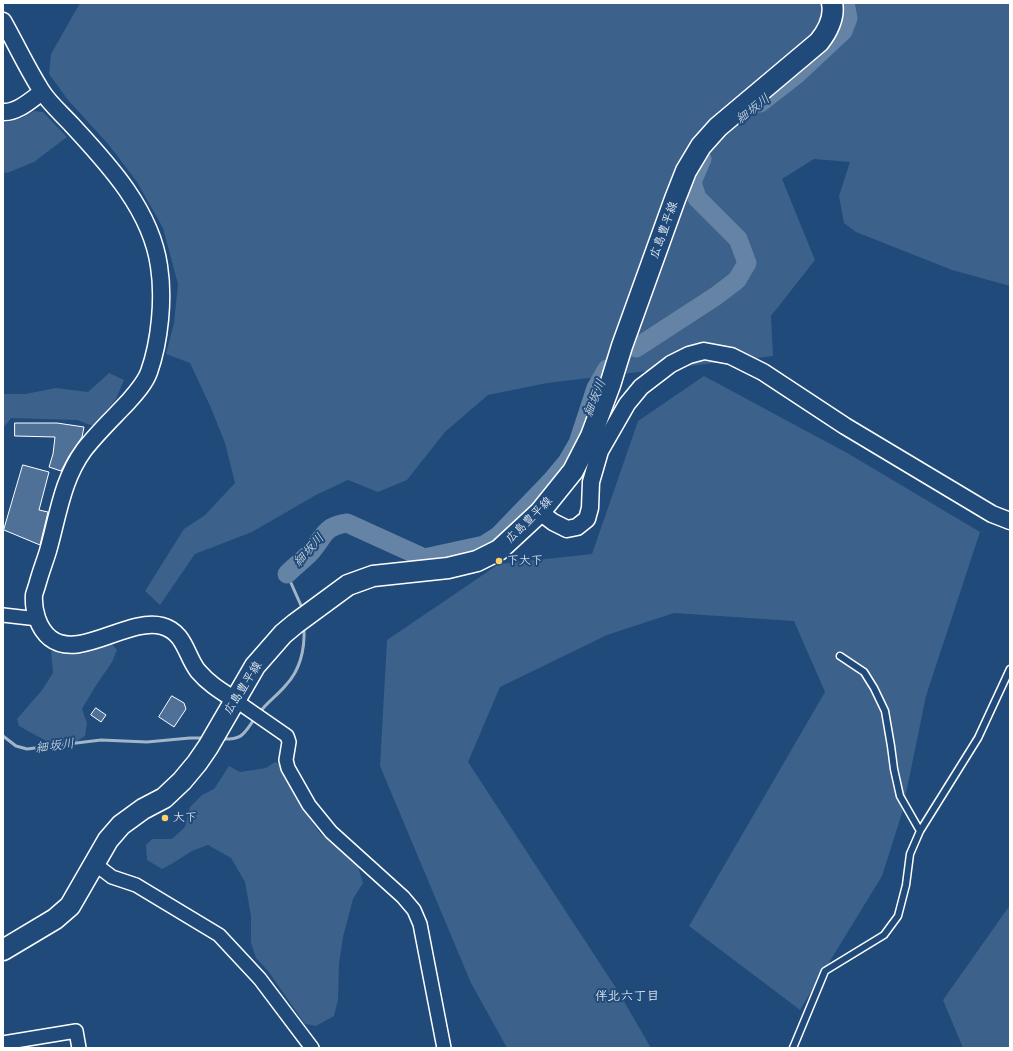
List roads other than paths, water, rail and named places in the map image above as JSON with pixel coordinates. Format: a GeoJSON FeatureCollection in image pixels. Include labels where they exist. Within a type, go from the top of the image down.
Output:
{"type":"FeatureCollection","features":[{"type":"Feature","properties":{"kind":"main road","name":"広島豊平線"},"geometry":{"type":"LineString","coordinates":[[3,950],[55,919],[70,906],[108,840],[121,825],[143,809],[164,798],[182,781],[197,763],[212,740],[255,666],[283,634],[302,618],[348,585],[372,576],[448,568],[477,561],[499,550],[540,512],[572,471],[591,436],[610,385],[622,346],[686,172],[701,146],[718,127],[819,42],[827,32],[831,18],[832,3]]}},
{"type":"Feature","properties":{"kind":"street"},"geometry":{"type":"LineString","coordinates":[[3,21],[42,92],[99,155],[141,211],[152,237],[159,264],[162,296],[156,344],[149,373],[141,387],[85,450],[71,470],[34,595],[41,628],[50,638],[63,644],[81,644],[146,624],[164,626],[177,635],[186,646],[191,662],[215,688],[287,736],[289,742],[286,760],[288,768],[309,805],[331,832],[403,897],[414,910],[420,924],[444,1048]]}},
{"type":"Feature","properties":{"kind":"street"},"geometry":{"type":"LineString","coordinates":[[3,112],[18,109],[42,92]]}},
{"type":"Feature","properties":{"kind":"street"},"geometry":{"type":"LineString","coordinates":[[540,512],[553,522],[567,529],[576,527],[587,519],[590,508],[591,482],[600,451],[627,404],[641,387],[671,364],[689,355],[704,351],[731,356],[763,372],[845,426],[992,514],[1010,521]]}},
{"type":"Feature","properties":{"kind":"street"},"geometry":{"type":"LineString","coordinates":[[3,615],[38,619]]}},
{"type":"Feature","properties":{"kind":"street"},"geometry":{"type":"LineString","coordinates":[[95,864],[112,876],[136,885],[219,935],[260,978],[312,1048]]}},
{"type":"Feature","properties":{"kind":"street"},"geometry":{"type":"LineString","coordinates":[[3,1043],[76,1031],[79,1048]]}},
{"type":"Feature","properties":{"kind":"lane"},"geometry":{"type":"LineString","coordinates":[[840,656],[864,672],[877,694],[884,711],[900,796],[920,831]]}},
{"type":"Feature","properties":{"kind":"lane"},"geometry":{"type":"LineString","coordinates":[[793,1048],[825,971],[884,935],[898,916],[906,885],[910,854],[920,831],[978,738],[1010,669]]}},
{"type":"Feature","properties":{"kind":"waterway","name":"細坂川"},"geometry":{"type":"LineString","coordinates":[[760,103],[796,75],[843,31],[848,18],[845,3]]}},
{"type":"Feature","properties":{"kind":"waterway","name":"細坂川"},"geometry":{"type":"LineString","coordinates":[[636,348],[716,296],[737,280],[747,263],[738,239],[697,198],[692,182],[702,159]]}},
{"type":"Feature","properties":{"kind":"waterway","name":"細坂川"},"geometry":{"type":"LineString","coordinates":[[287,574],[315,548],[328,530],[347,523],[424,558],[484,545],[498,536],[551,481],[567,462],[578,443],[596,388],[607,369]]}},
{"type":"Feature","properties":{"kind":"waterway","name":"細坂川"},"geometry":{"type":"LineString","coordinates":[[287,574],[303,610]]}},
{"type":"Feature","properties":{"kind":"waterway","name":"細坂川"},"geometry":{"type":"LineString","coordinates":[[260,712],[283,689],[299,665],[303,651],[304,627]]}},
{"type":"Feature","properties":{"kind":"waterway","name":"細坂川"},"geometry":{"type":"LineString","coordinates":[[220,739],[233,739],[242,735],[255,718]]}},
{"type":"Feature","properties":{"kind":"waterway","name":"細坂川"},"geometry":{"type":"LineString","coordinates":[[3,736],[16,746],[27,749],[101,740],[147,742],[205,738]]}},
{"type":"Feature","properties":{"kind":"place","name":"下大下"},"geometry":{"type":"Point","coordinates":[499,561]}},
{"type":"Feature","properties":{"kind":"place","name":"大下"},"geometry":{"type":"Point","coordinates":[165,818]}},
{"type":"Feature","properties":{"kind":"district","name":"伴北六丁目"},"geometry":{"type":"Point","coordinates":[627,996]}}]}
